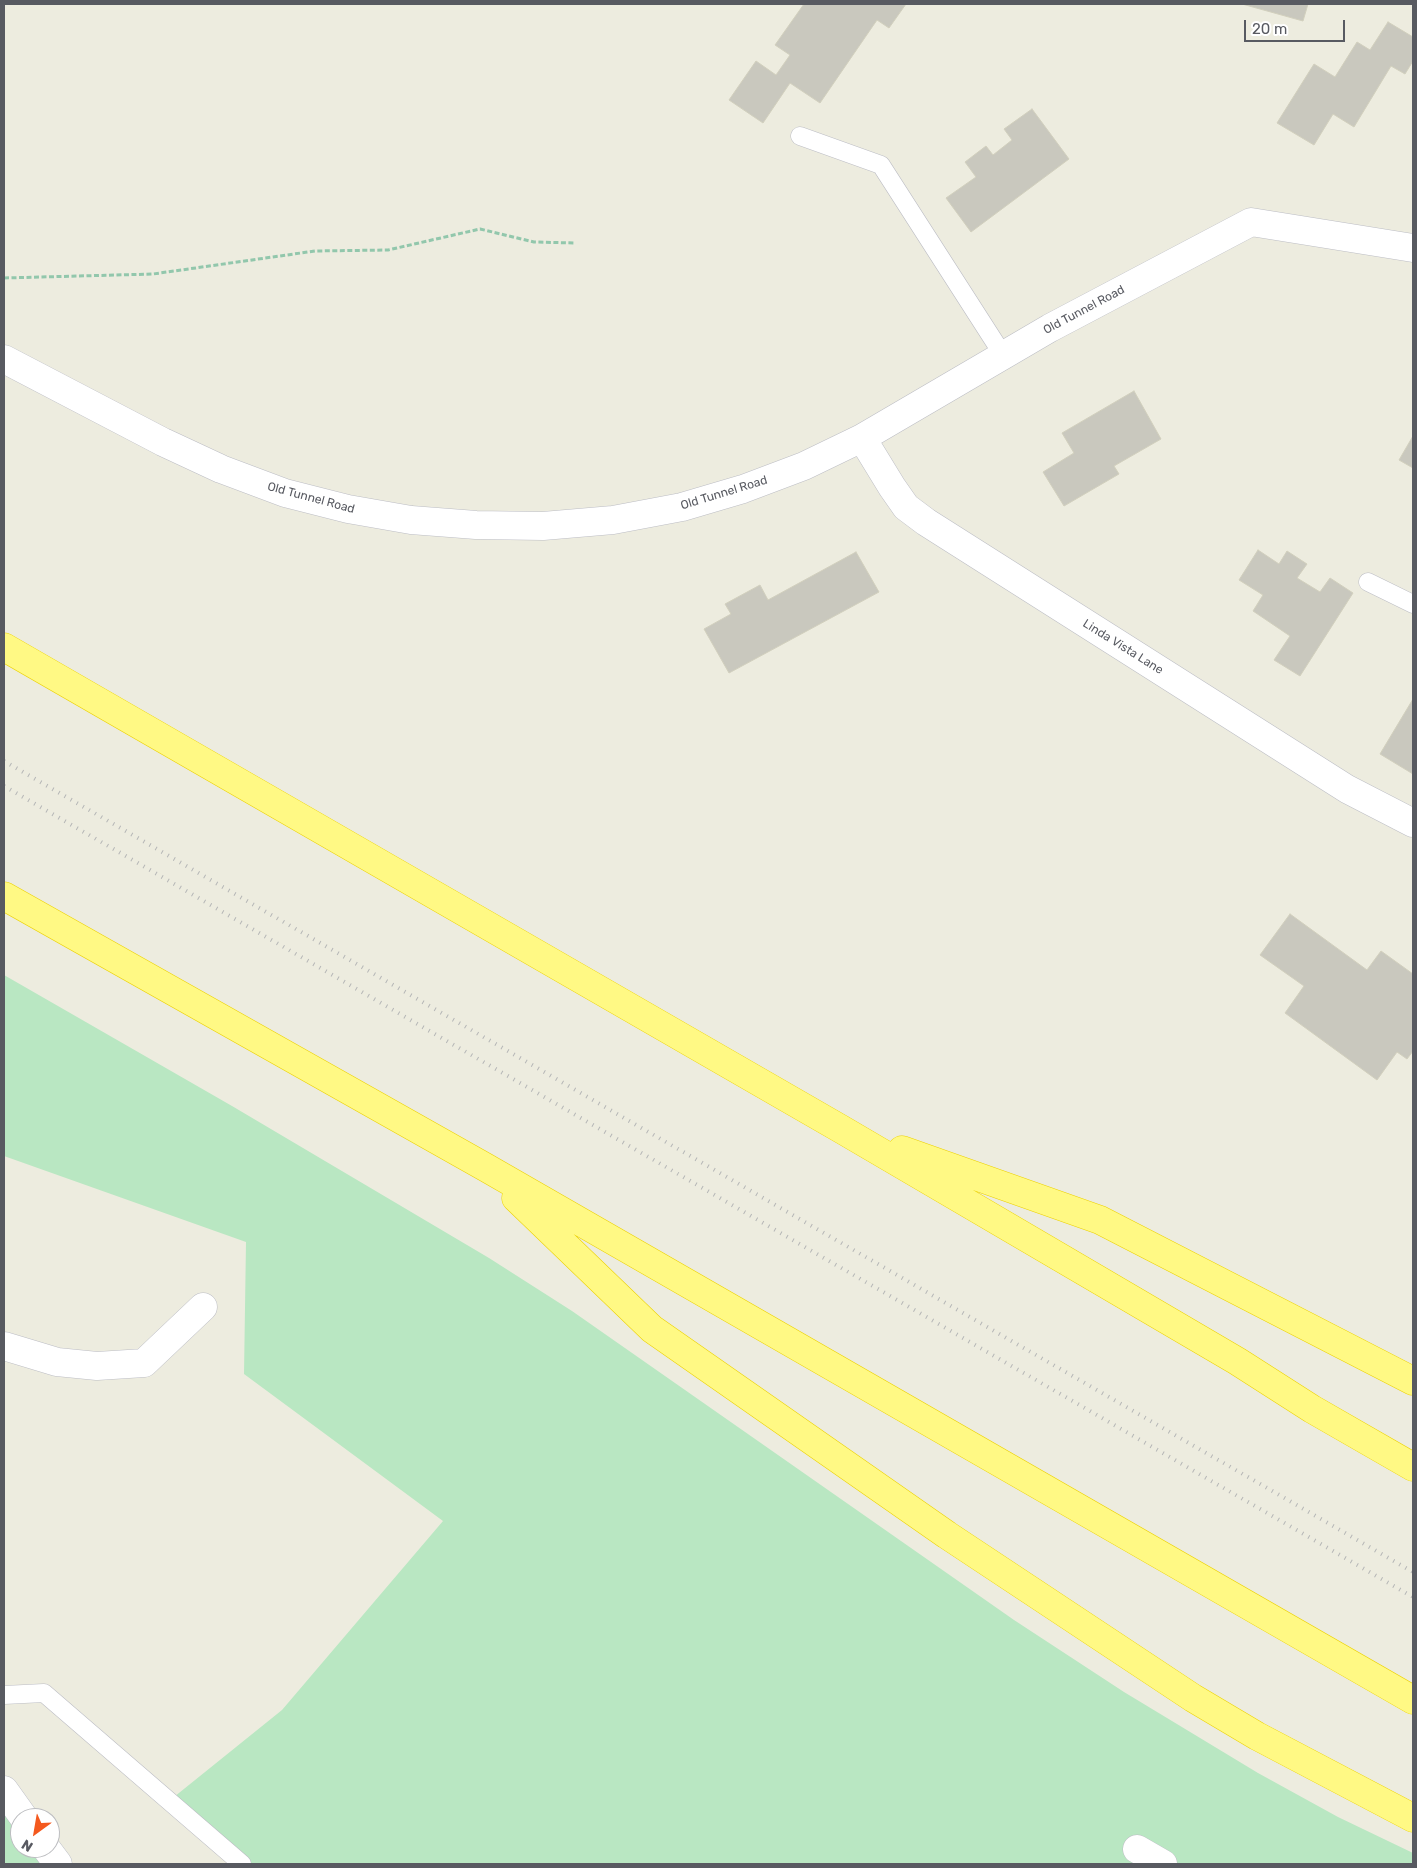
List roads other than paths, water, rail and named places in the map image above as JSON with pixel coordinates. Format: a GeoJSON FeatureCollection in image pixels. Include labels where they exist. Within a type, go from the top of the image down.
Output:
{"type":"FeatureCollection","features":[{"type":"Feature","properties":{"kind":"highway"},"geometry":{"type":"LineString","coordinates":[[4,647],[1238,1360],[1312,1409],[1413,1467]]}},
{"type":"Feature","properties":{"kind":"highway"},"geometry":{"type":"LineString","coordinates":[[4,896],[485,1167],[1413,1700]]}},
{"type":"Feature","properties":{"kind":"highway"},"geometry":{"type":"LineString","coordinates":[[841,1129],[1100,1220],[1413,1381]]}},
{"type":"Feature","properties":{"kind":"highway"},"geometry":{"type":"LineString","coordinates":[[485,1167],[652,1329],[947,1535],[1193,1698],[1265,1741],[1413,1818]]}},
{"type":"Feature","properties":{"kind":"street","name":"Old Tunnel Road"},"geometry":{"type":"LineString","coordinates":[[4,359],[163,442],[221,469],[285,493],[348,509],[411,520],[476,525],[543,526],[613,520],[682,507],[743,489],[804,466],[862,438],[1050,328],[1251,222],[1413,248]]}},
{"type":"Feature","properties":{"kind":"street","name":"Linda Vista Lane"},"geometry":{"type":"LineString","coordinates":[[862,438],[896,494],[906,506],[926,522],[1347,789],[1413,823]]}},
{"type":"Feature","properties":{"kind":"street"},"geometry":{"type":"LineString","coordinates":[[4,1346],[57,1362],[97,1366],[144,1363],[203,1307]]}},
{"type":"Feature","properties":{"kind":"street"},"geometry":{"type":"LineString","coordinates":[[4,1790],[17,1808]]}},
{"type":"Feature","properties":{"kind":"street"},"geometry":{"type":"LineString","coordinates":[[1137,1848],[1163,1864]]}},
{"type":"Feature","properties":{"kind":"lane"},"geometry":{"type":"LineString","coordinates":[[800,136],[881,165],[1003,355]]}},
{"type":"Feature","properties":{"kind":"lane"},"geometry":{"type":"LineString","coordinates":[[1368,582],[1413,604]]}},
{"type":"Feature","properties":{"kind":"lane"},"geometry":{"type":"LineString","coordinates":[[4,1695],[44,1693],[242,1864]]}},
{"type":"Feature","properties":{"kind":"railway"},"geometry":{"type":"LineString","coordinates":[[4,761],[1413,1572]]}},
{"type":"Feature","properties":{"kind":"railway"},"geometry":{"type":"LineString","coordinates":[[4,786],[1413,1597]]}}]}
